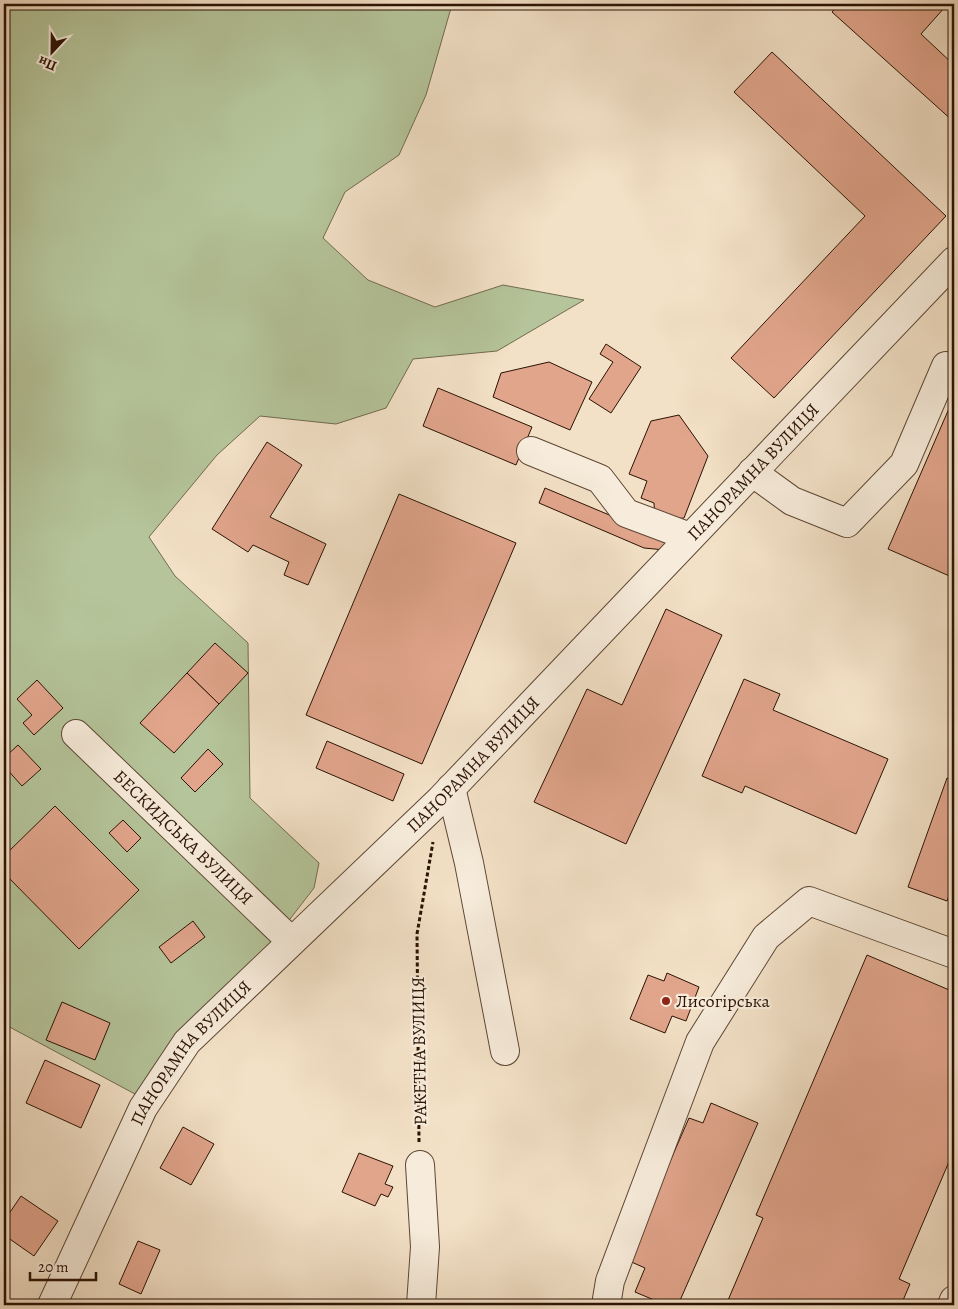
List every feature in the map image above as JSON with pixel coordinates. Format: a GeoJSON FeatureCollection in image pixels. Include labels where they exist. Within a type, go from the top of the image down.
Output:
{"type":"FeatureCollection","features":[{"type":"Feature","properties":{"kind":"street","name":"ПАНОРАМНА ВУЛИЦЯ"},"geometry":{"type":"LineString","coordinates":[[52,1305],[143,1108],[186,1042],[451,788],[954,261]]}},
{"type":"Feature","properties":{"kind":"street"},"geometry":{"type":"LineString","coordinates":[[752,472],[792,500],[848,523],[904,464],[946,366]]}},
{"type":"Feature","properties":{"kind":"street"},"geometry":{"type":"LineString","coordinates":[[531,451],[600,479],[626,513],[690,537]]}},
{"type":"Feature","properties":{"kind":"street","name":"БЕСКИДСЬКА ВУЛИЦЯ"},"geometry":{"type":"LineString","coordinates":[[76,734],[292,941]]}},
{"type":"Feature","properties":{"kind":"street"},"geometry":{"type":"LineString","coordinates":[[451,788],[469,863],[505,1050]]}},
{"type":"Feature","properties":{"kind":"street"},"geometry":{"type":"LineString","coordinates":[[608,1293],[700,1042],[766,937],[809,901],[954,954]]}},
{"type":"Feature","properties":{"kind":"street"},"geometry":{"type":"LineString","coordinates":[[420,1165],[425,1247],[421,1305]]}},
{"type":"Feature","properties":{"kind":"street"},"geometry":{"type":"LineString","coordinates":[[952,1305],[954,1300]]}},
{"type":"Feature","properties":{"kind":"path","name":"РАКЕТНА ВУЛИЦЯ"},"geometry":{"type":"LineString","coordinates":[[420,1165],[417,934],[434,838]]}},
{"type":"Feature","properties":{"kind":"green space"},"geometry":{"type":"Polygon","coordinates":[[[4,4],[455,4],[451,8],[426,95],[399,155],[345,192],[323,238],[368,280],[435,307],[503,285],[584,300],[497,351],[413,359],[386,408],[336,424],[260,416],[217,455],[149,537],[175,576],[248,643],[250,798],[319,863],[314,888],[266,950],[135,1094],[4,1024],[4,101],[7,97],[4,63],[4,4]]]}},
{"type":"Feature","properties":{"kind":"building"},"geometry":{"type":"Polygon","coordinates":[[[839,4],[954,4],[954,11],[952,13],[945,7],[921,34],[954,65],[954,122],[832,12],[839,4]]]}},
{"type":"Feature","properties":{"kind":"building"},"geometry":{"type":"Polygon","coordinates":[[[772,52],[946,216],[774,398],[731,358],[865,216],[734,92],[772,52]]]}},
{"type":"Feature","properties":{"kind":"building"},"geometry":{"type":"Polygon","coordinates":[[[606,344],[641,367],[611,413],[589,399],[613,362],[600,354],[606,344]]]}},
{"type":"Feature","properties":{"kind":"building"},"geometry":{"type":"Polygon","coordinates":[[[549,362],[592,382],[570,430],[493,397],[501,373],[549,362]]]}},
{"type":"Feature","properties":{"kind":"building"},"geometry":{"type":"Polygon","coordinates":[[[438,388],[532,427],[516,465],[423,426],[438,388]]]}},
{"type":"Feature","properties":{"kind":"building"},"geometry":{"type":"Polygon","coordinates":[[[954,397],[954,578],[888,549],[954,397]]]}},
{"type":"Feature","properties":{"kind":"building"},"geometry":{"type":"Polygon","coordinates":[[[679,415],[708,456],[684,518],[655,521],[654,503],[641,498],[647,481],[629,474],[651,421],[679,415]]]}},
{"type":"Feature","properties":{"kind":"building"},"geometry":{"type":"Polygon","coordinates":[[[267,442],[302,465],[270,517],[326,544],[308,585],[284,575],[289,562],[253,545],[248,552],[212,529],[267,442]]]}},
{"type":"Feature","properties":{"kind":"building"},"geometry":{"type":"Polygon","coordinates":[[[545,488],[669,540],[665,550],[644,548],[539,503],[545,488]]]}},
{"type":"Feature","properties":{"kind":"building"},"geometry":{"type":"Polygon","coordinates":[[[399,494],[516,543],[422,764],[306,715],[399,494]]]}},
{"type":"Feature","properties":{"kind":"building"},"geometry":{"type":"Polygon","coordinates":[[[666,609],[722,635],[626,844],[534,802],[587,689],[622,705],[666,609]]]}},
{"type":"Feature","properties":{"kind":"building"},"geometry":{"type":"Polygon","coordinates":[[[215,643],[248,673],[219,704],[187,673],[215,643]]]}},
{"type":"Feature","properties":{"kind":"building"},"geometry":{"type":"Polygon","coordinates":[[[187,673],[219,704],[174,753],[140,723],[187,673]]]}},
{"type":"Feature","properties":{"kind":"building"},"geometry":{"type":"Polygon","coordinates":[[[744,679],[780,694],[773,710],[888,759],[856,834],[745,786],[742,793],[702,776],[744,679]]]}},
{"type":"Feature","properties":{"kind":"building"},"geometry":{"type":"Polygon","coordinates":[[[37,680],[63,708],[34,735],[23,723],[32,715],[17,699],[37,680]]]}},
{"type":"Feature","properties":{"kind":"building"},"geometry":{"type":"Polygon","coordinates":[[[327,741],[404,774],[393,801],[316,768],[327,741]]]}},
{"type":"Feature","properties":{"kind":"building"},"geometry":{"type":"Polygon","coordinates":[[[18,745],[41,769],[22,786],[4,766],[4,758],[18,745]]]}},
{"type":"Feature","properties":{"kind":"building"},"geometry":{"type":"Polygon","coordinates":[[[208,749],[223,764],[195,792],[181,778],[208,749]]]}},
{"type":"Feature","properties":{"kind":"building"},"geometry":{"type":"Polygon","coordinates":[[[947,778],[954,780],[954,883],[947,901],[908,887],[947,778]]]}},
{"type":"Feature","properties":{"kind":"building"},"geometry":{"type":"Polygon","coordinates":[[[55,806],[139,890],[79,949],[4,873],[4,856],[55,806]]]}},
{"type":"Feature","properties":{"kind":"building"},"geometry":{"type":"Polygon","coordinates":[[[123,820],[141,838],[127,852],[109,833],[123,820]]]}},
{"type":"Feature","properties":{"kind":"building"},"geometry":{"type":"Polygon","coordinates":[[[193,921],[205,937],[171,963],[159,947],[193,921]]]}},
{"type":"Feature","properties":{"kind":"building"},"geometry":{"type":"Polygon","coordinates":[[[867,955],[954,992],[954,1150],[899,1279],[910,1284],[901,1305],[726,1305],[763,1218],[756,1215],[867,955]]]}},
{"type":"Feature","properties":{"kind":"building","name":"Лисогірська"},"geometry":{"type":"Polygon","coordinates":[[[667,973],[699,987],[686,1021],[672,1016],[665,1033],[630,1019],[648,975],[664,981],[667,973]]]}},
{"type":"Feature","properties":{"kind":"building"},"geometry":{"type":"Polygon","coordinates":[[[62,1002],[110,1023],[95,1060],[46,1040],[62,1002]]]}},
{"type":"Feature","properties":{"kind":"building"},"geometry":{"type":"Polygon","coordinates":[[[45,1060],[100,1085],[81,1128],[26,1103],[45,1060]]]}},
{"type":"Feature","properties":{"kind":"building"},"geometry":{"type":"Polygon","coordinates":[[[711,1103],[758,1123],[678,1305],[666,1305],[635,1292],[645,1268],[627,1260],[689,1118],[703,1123],[711,1103]]]}},
{"type":"Feature","properties":{"kind":"building"},"geometry":{"type":"Polygon","coordinates":[[[183,1127],[214,1144],[191,1185],[160,1168],[183,1127]]]}},
{"type":"Feature","properties":{"kind":"building"},"geometry":{"type":"Polygon","coordinates":[[[359,1153],[393,1166],[385,1184],[393,1187],[388,1197],[381,1194],[375,1206],[342,1192],[359,1153]]]}},
{"type":"Feature","properties":{"kind":"building"},"geometry":{"type":"Polygon","coordinates":[[[21,1196],[58,1221],[34,1256],[4,1235],[4,1221],[21,1196]]]}},
{"type":"Feature","properties":{"kind":"building"},"geometry":{"type":"Polygon","coordinates":[[[138,1241],[160,1250],[141,1294],[119,1284],[138,1241]]]}},
{"type":"Feature","properties":{"kind":"place","name":"Лисогірська"},"geometry":{"type":"Point","coordinates":[666,1001]}}]}
